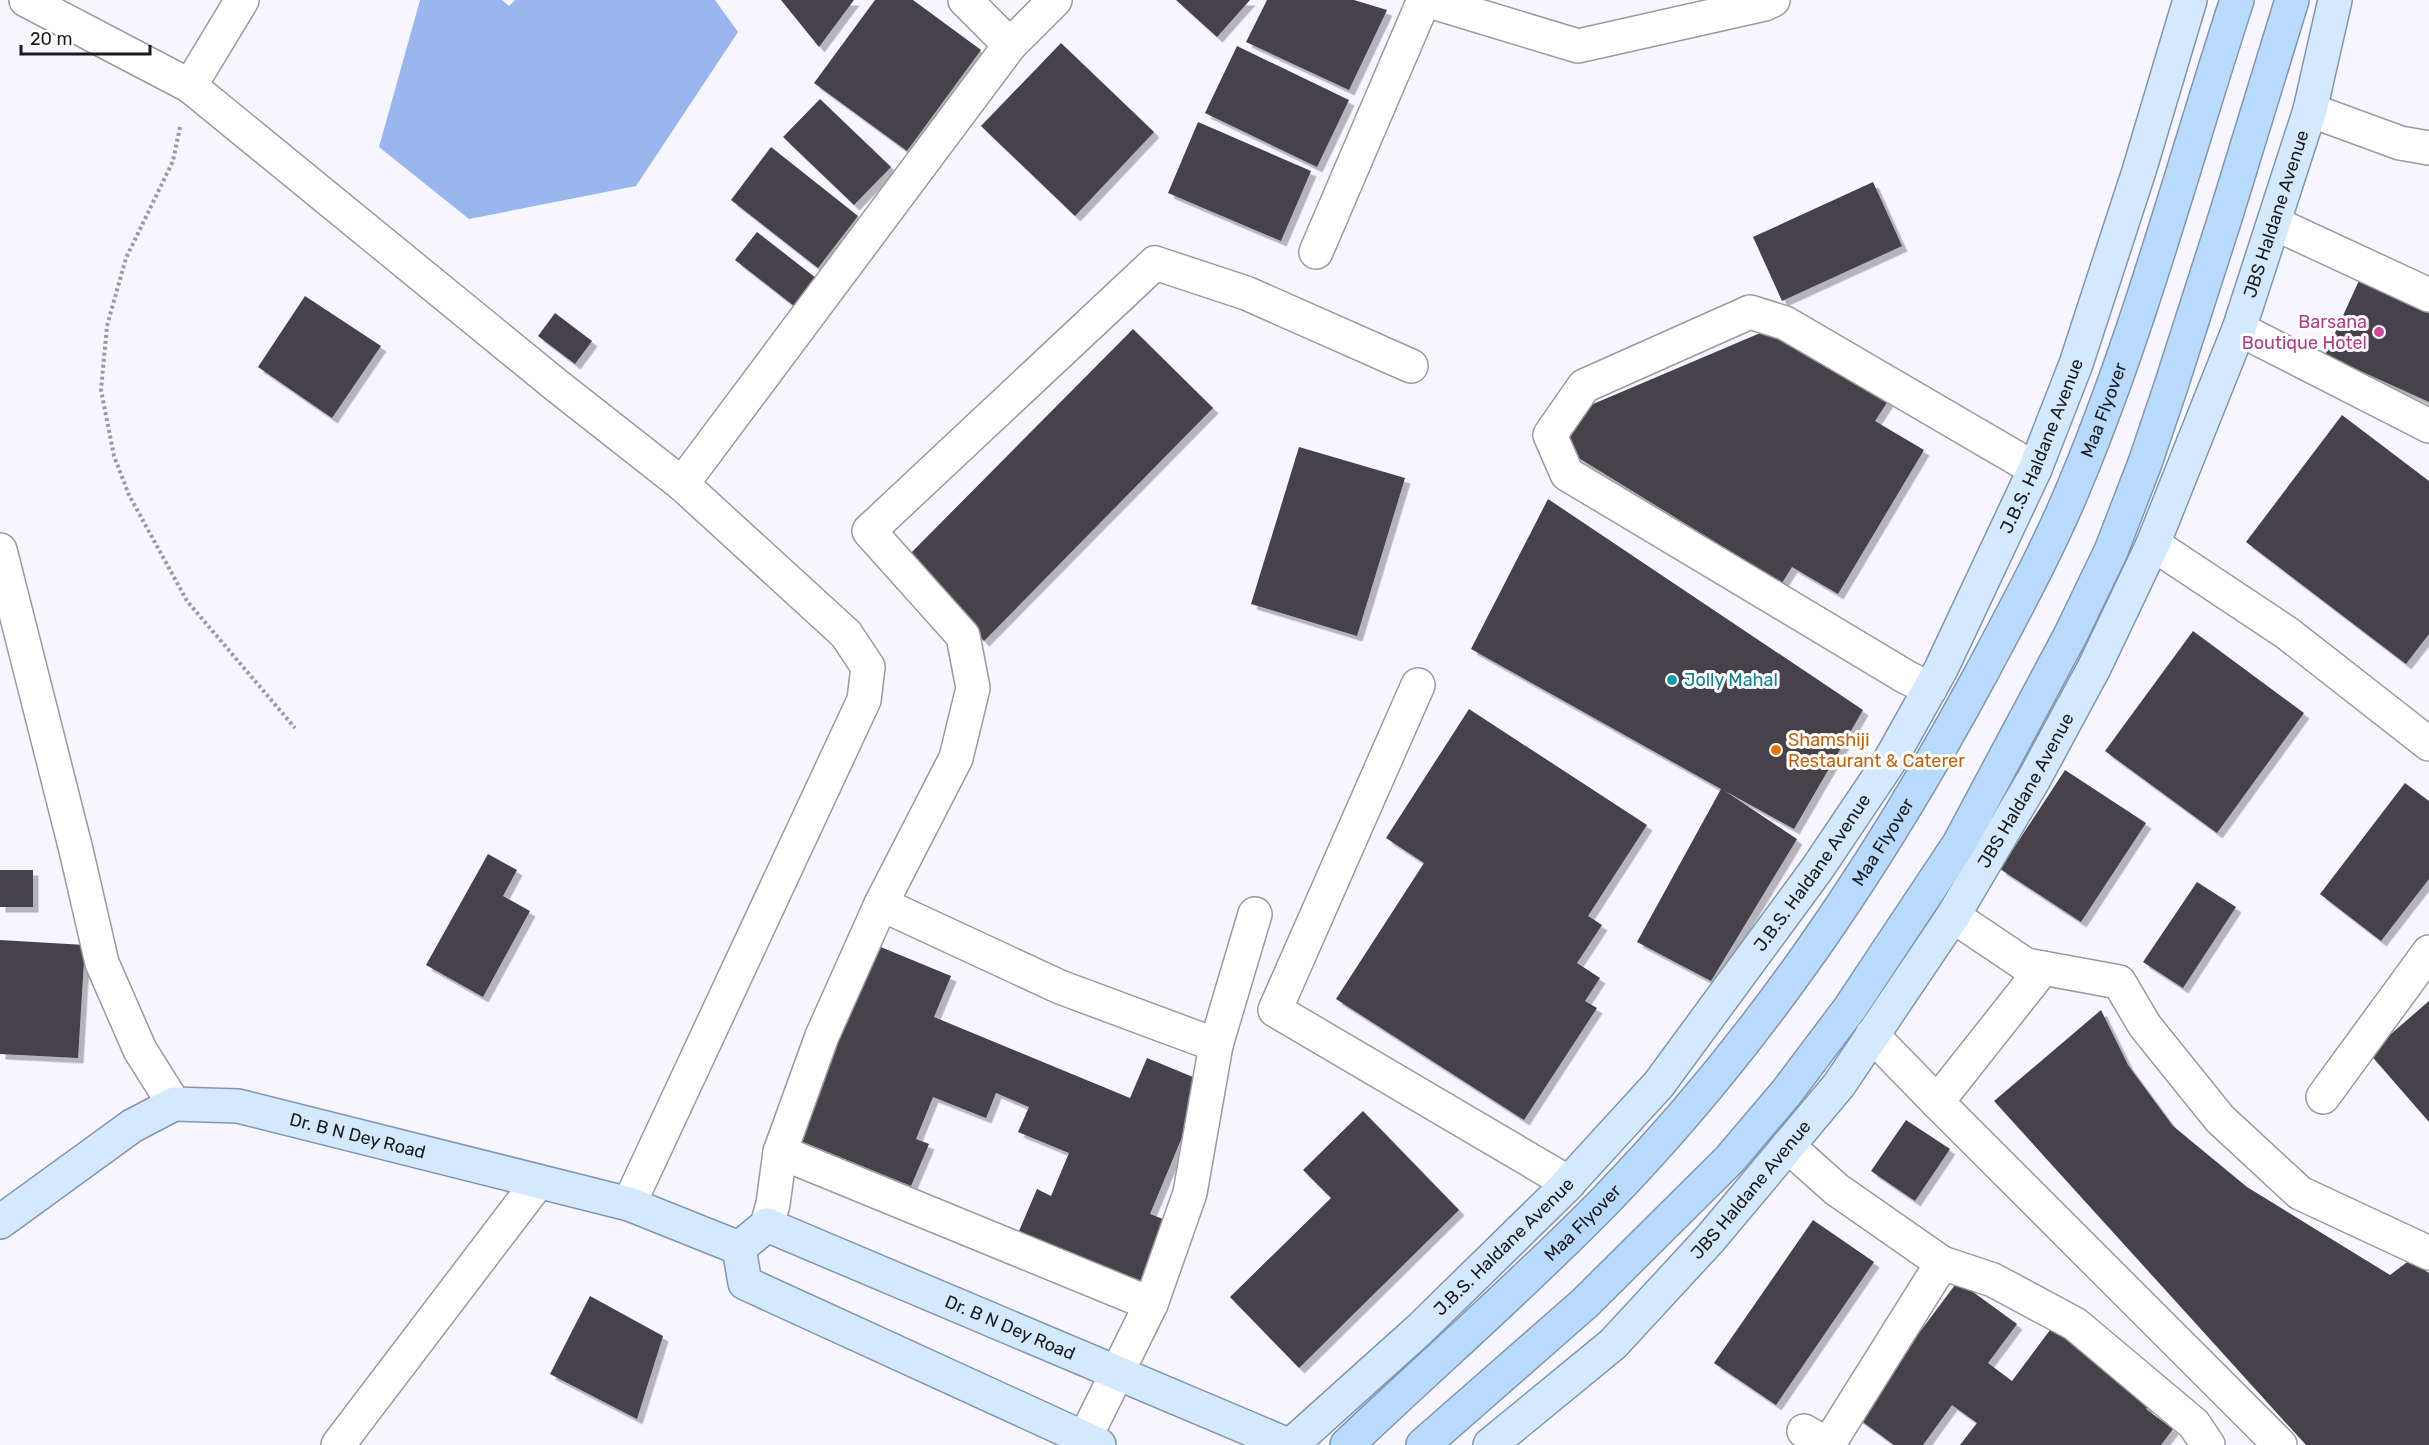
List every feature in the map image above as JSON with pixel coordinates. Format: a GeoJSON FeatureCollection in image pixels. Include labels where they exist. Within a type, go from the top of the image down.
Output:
{"type":"FeatureCollection","features":[{"type":"Feature","properties":{"kind":"highway","name":"Maa Flyover"},"geometry":{"type":"LineString","coordinates":[[1347,1445],[1545,1259],[1607,1198],[1673,1125],[1739,1049],[1819,943],[1893,830],[1964,706],[2021,599],[2077,481],[2125,356],[2237,0]]}},
{"type":"Feature","properties":{"kind":"highway"},"geometry":{"type":"LineString","coordinates":[[1423,1445],[1585,1303],[1730,1159],[1786,1094],[1850,1008],[1959,844],[2070,636],[2111,551],[2175,375],[2292,0]]}},
{"type":"Feature","properties":{"kind":"main road","name":"J.B.S. Haldane Avenue"},"geometry":{"type":"LineString","coordinates":[[1290,1445],[1419,1330],[1569,1183],[1659,1084],[1817,869],[1889,762],[1941,669],[2034,469],[2076,364],[2139,171],[2190,0]]}},
{"type":"Feature","properties":{"kind":"main road","name":"JBS Haldane Avenue"},"geometry":{"type":"LineString","coordinates":[[1490,1445],[1613,1344],[1710,1239],[1839,1085],[1953,916],[2034,779],[2094,668],[2153,544],[2239,329],[2310,110],[2335,0]]}},
{"type":"Feature","properties":{"kind":"main road","name":"Dr. B N Dey Road"},"geometry":{"type":"LineString","coordinates":[[0,1222],[132,1126],[174,1104],[238,1106],[629,1204],[738,1248]]}},
{"type":"Feature","properties":{"kind":"main road","name":"Dr. B N Dey Road"},"geometry":{"type":"LineString","coordinates":[[767,1225],[1290,1445]]}},
{"type":"Feature","properties":{"kind":"main road"},"geometry":{"type":"LineString","coordinates":[[767,1225],[738,1248],[745,1283],[1092,1442]]}},
{"type":"Feature","properties":{"kind":"street"},"geometry":{"type":"LineString","coordinates":[[26,0],[190,86],[556,385],[682,484],[846,634],[868,667],[864,700],[629,1204]]}},
{"type":"Feature","properties":{"kind":"street"},"geometry":{"type":"LineString","coordinates":[[190,86],[242,0]]}},
{"type":"Feature","properties":{"kind":"street"},"geometry":{"type":"LineString","coordinates":[[965,0],[1011,45]]}},
{"type":"Feature","properties":{"kind":"street"},"geometry":{"type":"LineString","coordinates":[[682,484],[1011,45],[1055,0]]}},
{"type":"Feature","properties":{"kind":"street"},"geometry":{"type":"LineString","coordinates":[[1316,252],[1425,0],[1578,46],[1765,4],[1773,0]]}},
{"type":"Feature","properties":{"kind":"street"},"geometry":{"type":"LineString","coordinates":[[2310,110],[2400,143],[2429,148]]}},
{"type":"Feature","properties":{"kind":"street"},"geometry":{"type":"LineString","coordinates":[[2274,223],[2429,295]]}},
{"type":"Feature","properties":{"kind":"street"},"geometry":{"type":"LineString","coordinates":[[767,1225],[773,1204],[780,1152],[822,1035],[881,904],[956,758],[974,688],[963,636],[869,531],[1155,263],[1246,293],[1411,366]]}},
{"type":"Feature","properties":{"kind":"street"},"geometry":{"type":"LineString","coordinates":[[1929,689],[1567,474],[1550,435],[1584,386],[1750,312],[1785,323],[2034,469]]}},
{"type":"Feature","properties":{"kind":"street"},"geometry":{"type":"LineString","coordinates":[[2239,329],[2429,426]]}},
{"type":"Feature","properties":{"kind":"street"},"geometry":{"type":"LineString","coordinates":[[2153,544],[2288,633],[2429,744]]}},
{"type":"Feature","properties":{"kind":"street"},"geometry":{"type":"LineString","coordinates":[[0,550],[76,850],[102,963],[140,1050],[174,1104]]}},
{"type":"Feature","properties":{"kind":"street"},"geometry":{"type":"LineString","coordinates":[[1418,685],[1275,1010],[1569,1183]]}},
{"type":"Feature","properties":{"kind":"street"},"geometry":{"type":"LineString","coordinates":[[881,904],[1060,987],[1216,1045]]}},
{"type":"Feature","properties":{"kind":"street"},"geometry":{"type":"LineString","coordinates":[[1092,1442],[1117,1373],[1150,1304],[1190,1193],[1216,1045],[1255,914]]}},
{"type":"Feature","properties":{"kind":"street"},"geometry":{"type":"LineString","coordinates":[[1953,916],[2026,965],[2118,982],[2145,1026],[2220,1119],[2300,1193],[2429,1253]]}},
{"type":"Feature","properties":{"kind":"street"},"geometry":{"type":"LineString","coordinates":[[2323,1097],[2429,952]]}},
{"type":"Feature","properties":{"kind":"street"},"geometry":{"type":"LineString","coordinates":[[1937,1102],[2043,968]]}},
{"type":"Feature","properties":{"kind":"street"},"geometry":{"type":"LineString","coordinates":[[1872,1035],[2280,1445]]}},
{"type":"Feature","properties":{"kind":"street"},"geometry":{"type":"LineString","coordinates":[[1788,1146],[1836,1189],[1942,1263],[1993,1280],[2074,1324],[2194,1424],[2208,1445]]}},
{"type":"Feature","properties":{"kind":"street"},"geometry":{"type":"LineString","coordinates":[[780,1152],[1150,1304]]}},
{"type":"Feature","properties":{"kind":"street"},"geometry":{"type":"LineString","coordinates":[[338,1445],[538,1182]]}},
{"type":"Feature","properties":{"kind":"street"},"geometry":{"type":"LineString","coordinates":[[1820,1440],[1942,1263]]}},
{"type":"Feature","properties":{"kind":"path"},"geometry":{"type":"LineString","coordinates":[[190,86],[172,161],[126,258],[106,327],[101,390],[114,456],[129,495],[188,601],[295,728]]}},
{"type":"Feature","properties":{"kind":"water"},"geometry":{"type":"Polygon","coordinates":[[[420,0],[502,0],[509,6],[515,0],[715,0],[738,32],[636,186],[469,219],[379,147],[420,0]]]}},
{"type":"Feature","properties":{"kind":"building"},"geometry":{"type":"Polygon","coordinates":[[[781,0],[854,0],[819,47],[781,0]]]}},
{"type":"Feature","properties":{"kind":"building"},"geometry":{"type":"Polygon","coordinates":[[[875,0],[913,0],[981,50],[907,151],[814,83],[875,0]]]}},
{"type":"Feature","properties":{"kind":"building"},"geometry":{"type":"Polygon","coordinates":[[[1176,0],[1250,0],[1217,37],[1176,0]]]}},
{"type":"Feature","properties":{"kind":"building"},"geometry":{"type":"Polygon","coordinates":[[[1267,0],[1354,0],[1387,10],[1349,90],[1246,42],[1267,0]]]}},
{"type":"Feature","properties":{"kind":"building"},"geometry":{"type":"Polygon","coordinates":[[[1061,43],[1154,132],[1075,216],[981,126],[1061,43]]]}},
{"type":"Feature","properties":{"kind":"building"},"geometry":{"type":"Polygon","coordinates":[[[1237,46],[1349,100],[1317,167],[1205,113],[1237,46]]]}},
{"type":"Feature","properties":{"kind":"building"},"geometry":{"type":"Polygon","coordinates":[[[820,99],[891,167],[854,205],[783,137],[820,99]]]}},
{"type":"Feature","properties":{"kind":"building"},"geometry":{"type":"Polygon","coordinates":[[[1198,122],[1311,171],[1281,241],[1168,193],[1198,122]]]}},
{"type":"Feature","properties":{"kind":"building"},"geometry":{"type":"Polygon","coordinates":[[[771,147],[858,216],[818,268],[731,200],[771,147]]]}},
{"type":"Feature","properties":{"kind":"building"},"geometry":{"type":"Polygon","coordinates":[[[1873,182],[1902,246],[1782,301],[1753,237],[1873,182]]]}},
{"type":"Feature","properties":{"kind":"building"},"geometry":{"type":"Polygon","coordinates":[[[757,232],[816,278],[794,306],[735,260],[757,232]]]}},
{"type":"Feature","properties":{"kind":"building"},"geometry":{"type":"Polygon","coordinates":[[[2362,274],[2429,305],[2429,402],[2325,355],[2362,274]]]}},
{"type":"Feature","properties":{"kind":"building"},"geometry":{"type":"Polygon","coordinates":[[[305,296],[381,346],[332,418],[258,367],[305,296]]]}},
{"type":"Feature","properties":{"kind":"building"},"geometry":{"type":"Polygon","coordinates":[[[555,313],[592,341],[575,364],[538,336],[555,313]]]}},
{"type":"Feature","properties":{"kind":"building"},"geometry":{"type":"Polygon","coordinates":[[[1133,329],[1213,408],[984,641],[903,561],[1133,329]]]}},
{"type":"Feature","properties":{"kind":"building"},"geometry":{"type":"Polygon","coordinates":[[[1765,331],[1888,401],[1875,421],[1924,450],[1838,594],[1792,567],[1782,583],[1564,449],[1586,407],[1765,331]]]}},
{"type":"Feature","properties":{"kind":"building"},"geometry":{"type":"Polygon","coordinates":[[[2342,415],[2429,481],[2429,634],[2406,664],[2246,542],[2342,415]]]}},
{"type":"Feature","properties":{"kind":"building"},"geometry":{"type":"Polygon","coordinates":[[[1299,447],[1405,478],[1357,636],[1251,604],[1299,447]]]}},
{"type":"Feature","properties":{"kind":"building","name":"Jolly Mahal"},"geometry":{"type":"Polygon","coordinates":[[[1548,499],[1863,710],[1794,829],[1725,791],[1797,839],[1711,981],[1637,942],[1721,789],[1471,649],[1548,499]]]}},
{"type":"Feature","properties":{"kind":"building"},"geometry":{"type":"Polygon","coordinates":[[[2193,631],[2304,713],[2217,833],[2105,751],[2193,631]]]}},
{"type":"Feature","properties":{"kind":"building"},"geometry":{"type":"Polygon","coordinates":[[[1469,709],[1647,825],[1588,916],[1602,925],[1577,963],[1600,978],[1585,1001],[1597,1008],[1524,1120],[1336,999],[1424,863],[1386,838],[1469,709]]]}},
{"type":"Feature","properties":{"kind":"building"},"geometry":{"type":"Polygon","coordinates":[[[2065,770],[2146,823],[2081,922],[2000,869],[2065,770]]]}},
{"type":"Feature","properties":{"kind":"building"},"geometry":{"type":"Polygon","coordinates":[[[2405,783],[2429,801],[2429,879],[2381,941],[2320,894],[2405,783]]]}},
{"type":"Feature","properties":{"kind":"building"},"geometry":{"type":"Polygon","coordinates":[[[488,854],[517,870],[503,896],[530,911],[483,997],[426,965],[488,854]]]}},
{"type":"Feature","properties":{"kind":"building"},"geometry":{"type":"Polygon","coordinates":[[[0,870],[33,870],[33,907],[0,907],[0,870]]]}},
{"type":"Feature","properties":{"kind":"building"},"geometry":{"type":"Polygon","coordinates":[[[2197,882],[2236,907],[2183,988],[2143,962],[2197,882]]]}},
{"type":"Feature","properties":{"kind":"building"},"geometry":{"type":"Polygon","coordinates":[[[0,940],[85,945],[78,1058],[0,1054],[0,940]]]}},
{"type":"Feature","properties":{"kind":"building"},"geometry":{"type":"Polygon","coordinates":[[[871,943],[951,976],[934,1017],[1130,1098],[1147,1058],[1205,1082],[1150,1214],[1168,1221],[1143,1282],[1019,1231],[1037,1189],[1051,1196],[1069,1153],[1018,1132],[1029,1107],[996,1093],[986,1118],[933,1097],[916,1139],[929,1144],[911,1186],[791,1137],[871,943]]]}},
{"type":"Feature","properties":{"kind":"building"},"geometry":{"type":"Polygon","coordinates":[[[2429,1001],[2429,1122],[2369,1053],[2429,1001]]]}},
{"type":"Feature","properties":{"kind":"building"},"geometry":{"type":"Polygon","coordinates":[[[2101,1010],[2128,1065],[2173,1126],[2247,1187],[2390,1275],[2410,1260],[2429,1273],[2429,1445],[2306,1445],[1994,1101],[2101,1010]]]}},
{"type":"Feature","properties":{"kind":"building"},"geometry":{"type":"Polygon","coordinates":[[[1363,1111],[1459,1210],[1299,1368],[1230,1297],[1331,1198],[1303,1170],[1363,1111]]]}},
{"type":"Feature","properties":{"kind":"building"},"geometry":{"type":"Polygon","coordinates":[[[1906,1120],[1950,1149],[1915,1201],[1871,1171],[1906,1120]]]}},
{"type":"Feature","properties":{"kind":"building"},"geometry":{"type":"Polygon","coordinates":[[[1813,1220],[1874,1262],[1776,1405],[1714,1363],[1813,1220]]]}},
{"type":"Feature","properties":{"kind":"building"},"geometry":{"type":"Polygon","coordinates":[[[1958,1281],[2017,1324],[1988,1363],[2012,1381],[2056,1322],[2156,1395],[2146,1409],[2173,1429],[2161,1445],[1960,1445],[1977,1423],[1952,1405],[1923,1445],[1894,1445],[1856,1417],[1958,1281]]]}},
{"type":"Feature","properties":{"kind":"building"},"geometry":{"type":"Polygon","coordinates":[[[590,1296],[663,1336],[637,1419],[550,1374],[590,1296]]]}},
{"type":"Feature","properties":{"kind":"place","name":"Barsana Boutique Hotel"},"geometry":{"type":"Point","coordinates":[2379,332]}},
{"type":"Feature","properties":{"kind":"place","name":"Jolly Mahal"},"geometry":{"type":"Point","coordinates":[1672,680]}},
{"type":"Feature","properties":{"kind":"place","name":"Shamshiji Restaurant & Caterer"},"geometry":{"type":"Point","coordinates":[1776,750]}}]}
